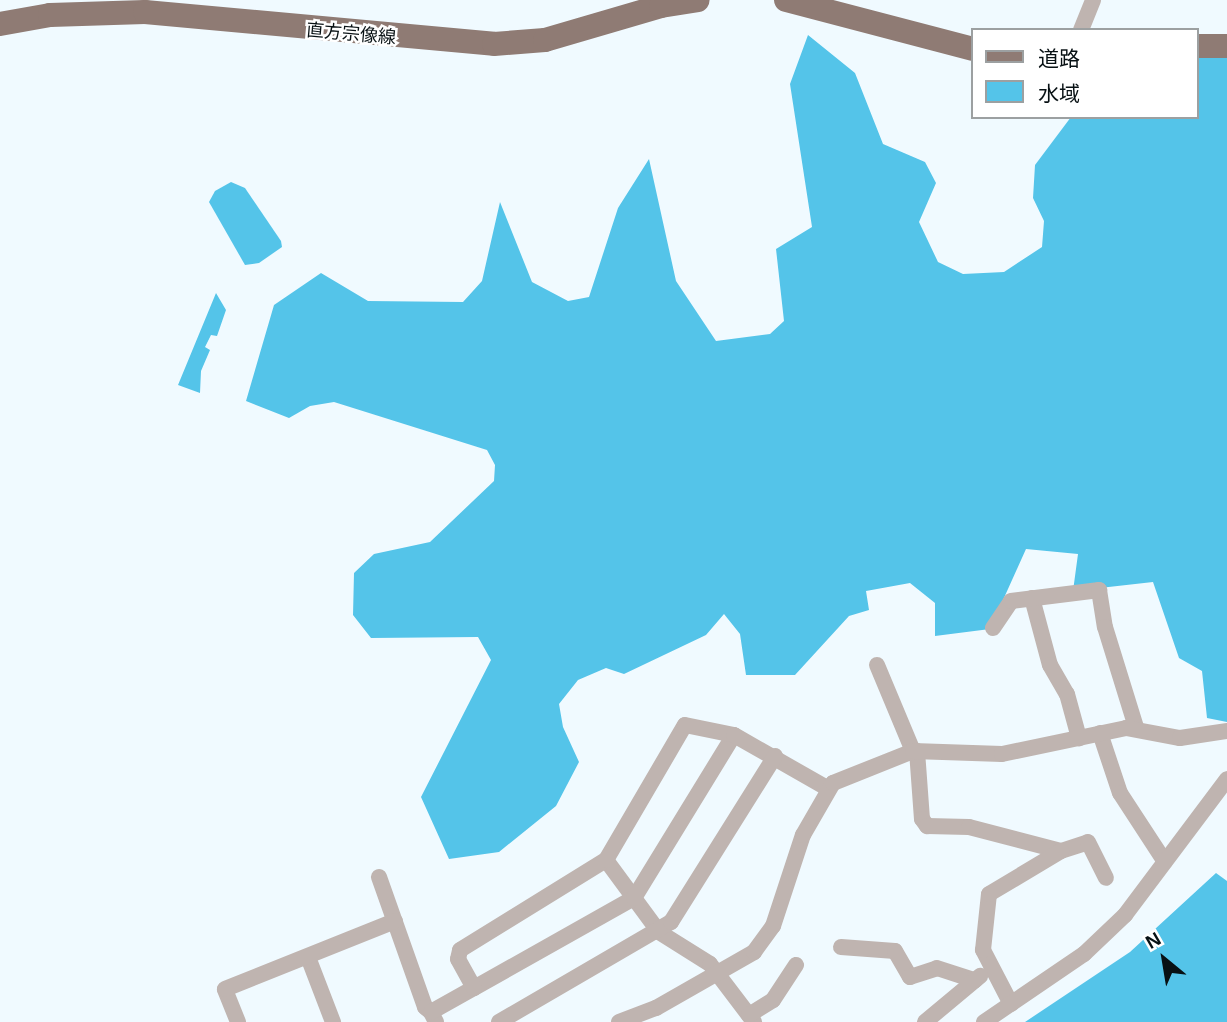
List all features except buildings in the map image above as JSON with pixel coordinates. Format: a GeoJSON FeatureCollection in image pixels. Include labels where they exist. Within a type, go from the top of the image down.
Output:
{"type":"FeatureCollection","features":[{"type":"Feature","properties":{"kind":"main road","name":"直方宗像線"},"geometry":{"type":"LineString","coordinates":[[0,24],[50,15],[145,12],[494,44],[545,40],[659,3],[698,0]]}},
{"type":"Feature","properties":{"kind":"main road"},"geometry":{"type":"LineString","coordinates":[[786,0],[820,4],[972,49]]}},
{"type":"Feature","properties":{"kind":"main road"},"geometry":{"type":"LineString","coordinates":[[1199,47],[1227,46]]}},
{"type":"Feature","properties":{"kind":"street"},"geometry":{"type":"LineString","coordinates":[[1082,28],[1093,0]]}},
{"type":"Feature","properties":{"kind":"street"},"geometry":{"type":"LineString","coordinates":[[993,628],[1011,601],[1099,590],[1105,628],[1136,727]]}},
{"type":"Feature","properties":{"kind":"street"},"geometry":{"type":"LineString","coordinates":[[1032,598],[1050,665],[1067,694],[1079,738]]}},
{"type":"Feature","properties":{"kind":"street"},"geometry":{"type":"LineString","coordinates":[[877,665],[915,751],[922,819],[927,827],[970,827],[1060,851]]}},
{"type":"Feature","properties":{"kind":"street"},"geometry":{"type":"LineString","coordinates":[[474,988],[458,960],[460,950],[606,860],[685,725],[734,735],[827,788]]}},
{"type":"Feature","properties":{"kind":"street"},"geometry":{"type":"LineString","coordinates":[[619,1022],[656,1008],[754,952],[773,926],[803,835],[827,788],[915,751],[1002,754],[1136,727],[1180,738],[1227,731]]}},
{"type":"Feature","properties":{"kind":"street"},"geometry":{"type":"LineString","coordinates":[[1100,733],[1120,793],[1165,862]]}},
{"type":"Feature","properties":{"kind":"street"},"geometry":{"type":"LineString","coordinates":[[379,877],[425,1007],[434,1017],[474,988],[634,898],[734,735]]}},
{"type":"Feature","properties":{"kind":"street"},"geometry":{"type":"LineString","coordinates":[[499,1022],[659,932],[671,922],[775,756]]}},
{"type":"Feature","properties":{"kind":"street"},"geometry":{"type":"LineString","coordinates":[[984,1022],[1084,954],[1125,915],[1227,779]]}},
{"type":"Feature","properties":{"kind":"street"},"geometry":{"type":"LineString","coordinates":[[1011,1004],[989,968],[983,950],[989,894],[1060,851],[1088,842],[1106,878]]}},
{"type":"Feature","properties":{"kind":"street"},"geometry":{"type":"LineString","coordinates":[[606,860],[659,932],[717,971],[751,1018],[773,1000],[796,965]]}},
{"type":"Feature","properties":{"kind":"street"},"geometry":{"type":"LineString","coordinates":[[238,1022],[225,989],[395,921]]}},
{"type":"Feature","properties":{"kind":"street"},"geometry":{"type":"LineString","coordinates":[[841,947],[895,951],[910,977],[937,968],[975,980]]}},
{"type":"Feature","properties":{"kind":"street"},"geometry":{"type":"LineString","coordinates":[[308,957],[334,1022]]}},
{"type":"Feature","properties":{"kind":"street"},"geometry":{"type":"LineString","coordinates":[[925,1022],[989,968]]}},
{"type":"Feature","properties":{"kind":"water"},"geometry":{"type":"Polygon","coordinates":[[[808,35],[855,73],[883,144],[925,162],[936,183],[919,222],[938,262],[963,274],[1004,272],[1042,247],[1044,221],[1033,198],[1035,165],[1070,119],[1199,119],[1199,50],[1227,49],[1227,722],[1207,718],[1202,671],[1179,658],[1153,582],[1073,591],[1078,554],[1026,549],[990,629],[935,636],[935,603],[910,583],[866,591],[869,610],[849,616],[795,675],[746,675],[740,634],[724,614],[706,635],[624,674],[606,668],[578,680],[559,704],[563,727],[579,762],[556,806],[499,852],[449,859],[421,797],[491,660],[478,637],[371,638],[353,615],[354,573],[374,554],[430,542],[494,481],[495,465],[487,450],[334,402],[310,406],[289,418],[246,401],[274,305],[321,273],[368,301],[463,302],[482,281],[500,202],[532,282],[568,301],[589,297],[618,208],[649,159],[676,281],[716,341],[770,334],[784,321],[776,249],[812,227],[790,84],[808,35]]]}},
{"type":"Feature","properties":{"kind":"water"},"geometry":{"type":"Polygon","coordinates":[[[231,182],[245,188],[281,241],[282,247],[259,263],[245,265],[209,202],[215,191],[231,182]]]}},
{"type":"Feature","properties":{"kind":"water"},"geometry":{"type":"Polygon","coordinates":[[[216,293],[226,310],[217,336],[211,335],[205,347],[210,350],[201,371],[200,393],[178,385],[216,293]]]}},
{"type":"Feature","properties":{"kind":"water"},"geometry":{"type":"Polygon","coordinates":[[[1216,873],[1227,881],[1227,1022],[1025,1022],[1130,952],[1216,873]]]}}]}
